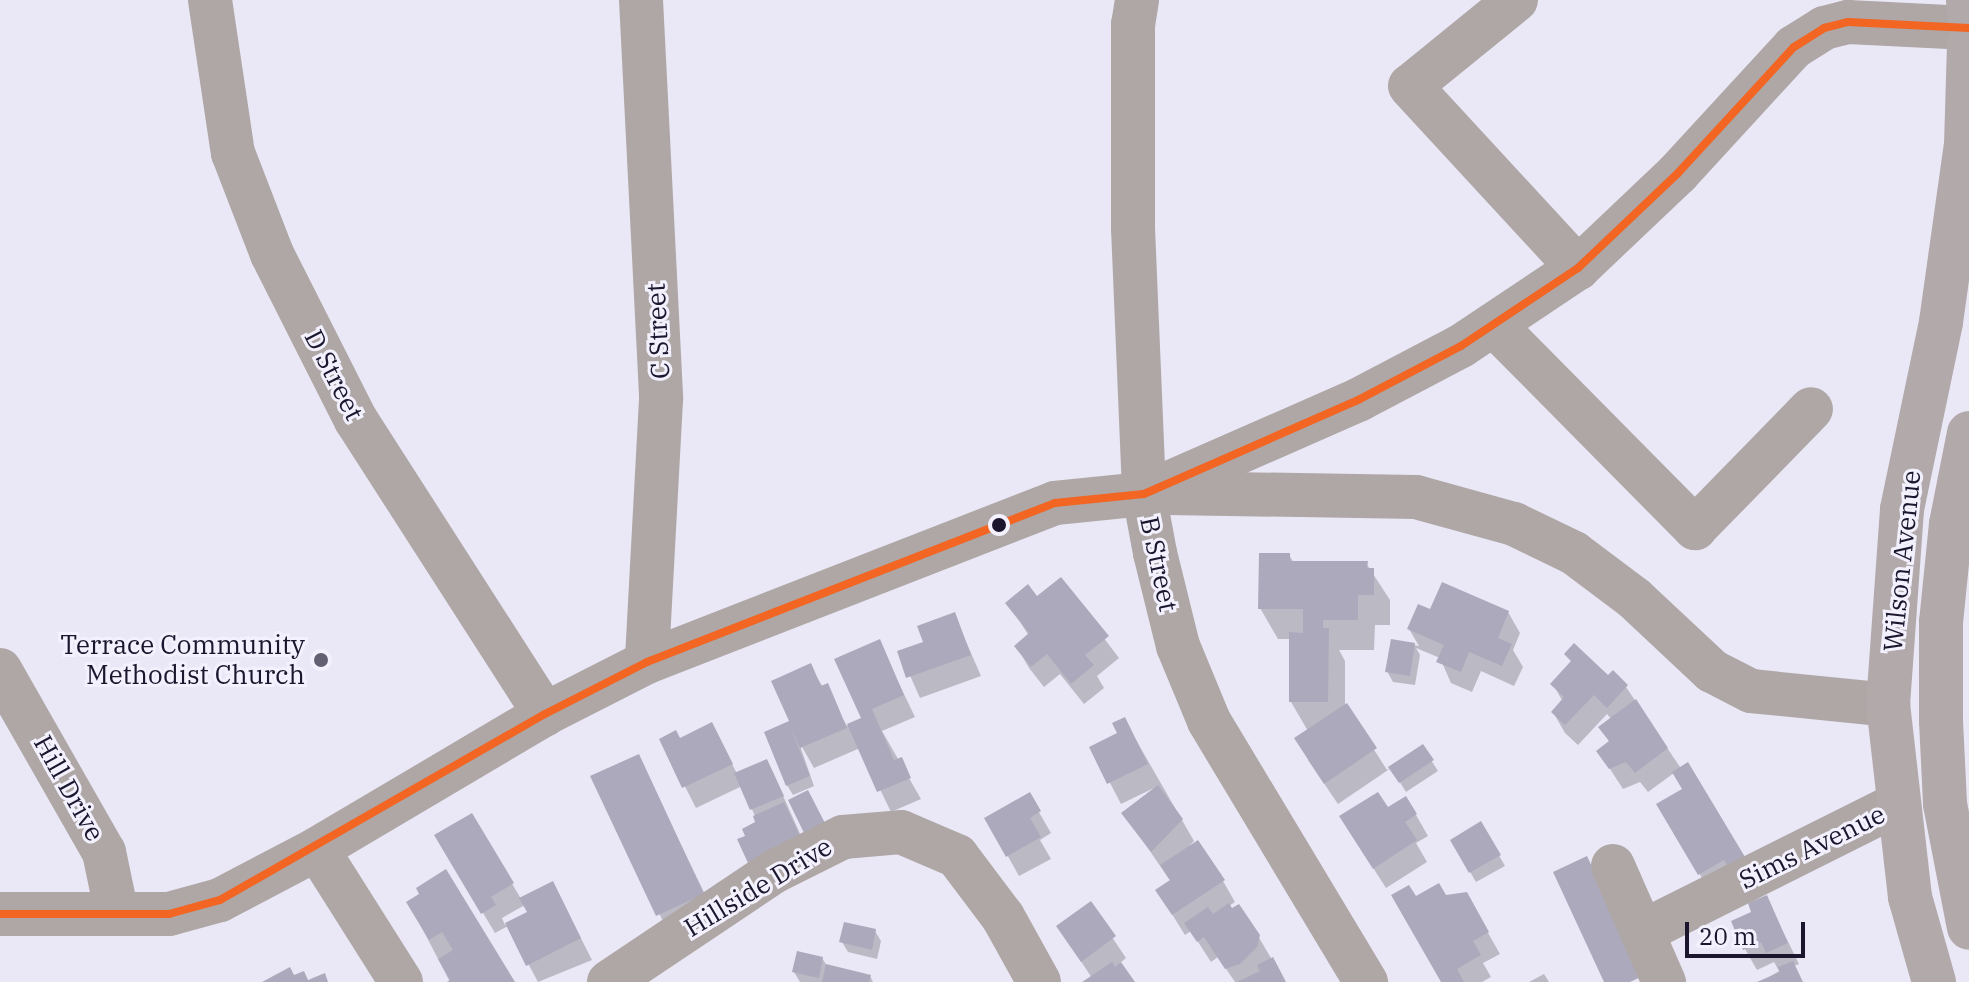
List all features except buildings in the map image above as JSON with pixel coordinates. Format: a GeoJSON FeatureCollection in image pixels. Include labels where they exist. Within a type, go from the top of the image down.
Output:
{"type":"FeatureCollection","features":[{"type":"Feature","properties":{"kind":"main road"},"geometry":{"type":"LineString","coordinates":[[1968,0],[1969,15]]}},
{"type":"Feature","properties":{"kind":"main road","name":"Wilson Avenue"},"geometry":{"type":"LineString","coordinates":[[1934,982],[1910,897],[1896,805],[1888,705],[1902,509],[1941,322],[1966,145],[1969,44]]}},
{"type":"Feature","properties":{"kind":"main road","name":"Wilson Avenue"},"geometry":{"type":"LineString","coordinates":[[1969,433],[1951,524],[1942,608],[1941,721],[1945,804],[1969,928]]}},
{"type":"Feature","properties":{"kind":"street","name":"D Street"},"geometry":{"type":"LineString","coordinates":[[210,0],[233,153],[272,254],[356,420],[545,714]]}},
{"type":"Feature","properties":{"kind":"street","name":"C Street"},"geometry":{"type":"LineString","coordinates":[[641,0],[661,400],[647,662]]}},
{"type":"Feature","properties":{"kind":"street","name":"B Street"},"geometry":{"type":"LineString","coordinates":[[1137,0],[1133,24],[1133,228],[1144,494],[1178,646],[1209,721],[1366,982]]}},
{"type":"Feature","properties":{"kind":"street"},"geometry":{"type":"LineString","coordinates":[[1516,0],[1410,86],[1578,268]]}},
{"type":"Feature","properties":{"kind":"street"},"geometry":{"type":"LineString","coordinates":[[1794,47],[1807,0]]}},
{"type":"Feature","properties":{"kind":"street"},"geometry":{"type":"LineString","coordinates":[[1144,494],[1360,399],[1494,325],[1578,268],[1678,173],[1794,47],[1824,28],[1848,22],[1969,28]]}},
{"type":"Feature","properties":{"kind":"street"},"geometry":{"type":"LineString","coordinates":[[1494,325],[1695,528],[1811,409]]}},
{"type":"Feature","properties":{"kind":"street"},"geometry":{"type":"LineString","coordinates":[[0,914],[169,914],[220,900],[317,849],[545,714],[647,662],[1055,503],[1144,494],[1416,497],[1514,524],[1574,553],[1634,598],[1712,671],[1751,691],[1888,705]]}},
{"type":"Feature","properties":{"kind":"street","name":"Hill Drive"},"geometry":{"type":"LineString","coordinates":[[0,670],[104,852],[117,914]]}},
{"type":"Feature","properties":{"kind":"street","name":"Sims Avenue"},"geometry":{"type":"LineString","coordinates":[[1642,932],[1896,805]]}},
{"type":"Feature","properties":{"kind":"street","name":"Hillside Drive"},"geometry":{"type":"LineString","coordinates":[[609,982],[789,864],[843,837],[901,832],[957,856],[1003,917],[1039,982]]}},
{"type":"Feature","properties":{"kind":"street"},"geometry":{"type":"LineString","coordinates":[[317,849],[401,982]]}},
{"type":"Feature","properties":{"kind":"street"},"geometry":{"type":"LineString","coordinates":[[1613,866],[1664,982]]}},
{"type":"Feature","properties":{"kind":"transit line"},"geometry":{"type":"LineString","coordinates":[[0,914],[169,914],[220,900],[545,714],[647,662],[1055,503],[1144,494],[1360,399],[1461,346],[1578,268],[1678,173],[1794,47],[1824,28],[1848,22],[1969,28]]}},
{"type":"Feature","properties":{"kind":"place","name":"Terrace Community Methodist Church"},"geometry":{"type":"Point","coordinates":[321,660]}}]}
